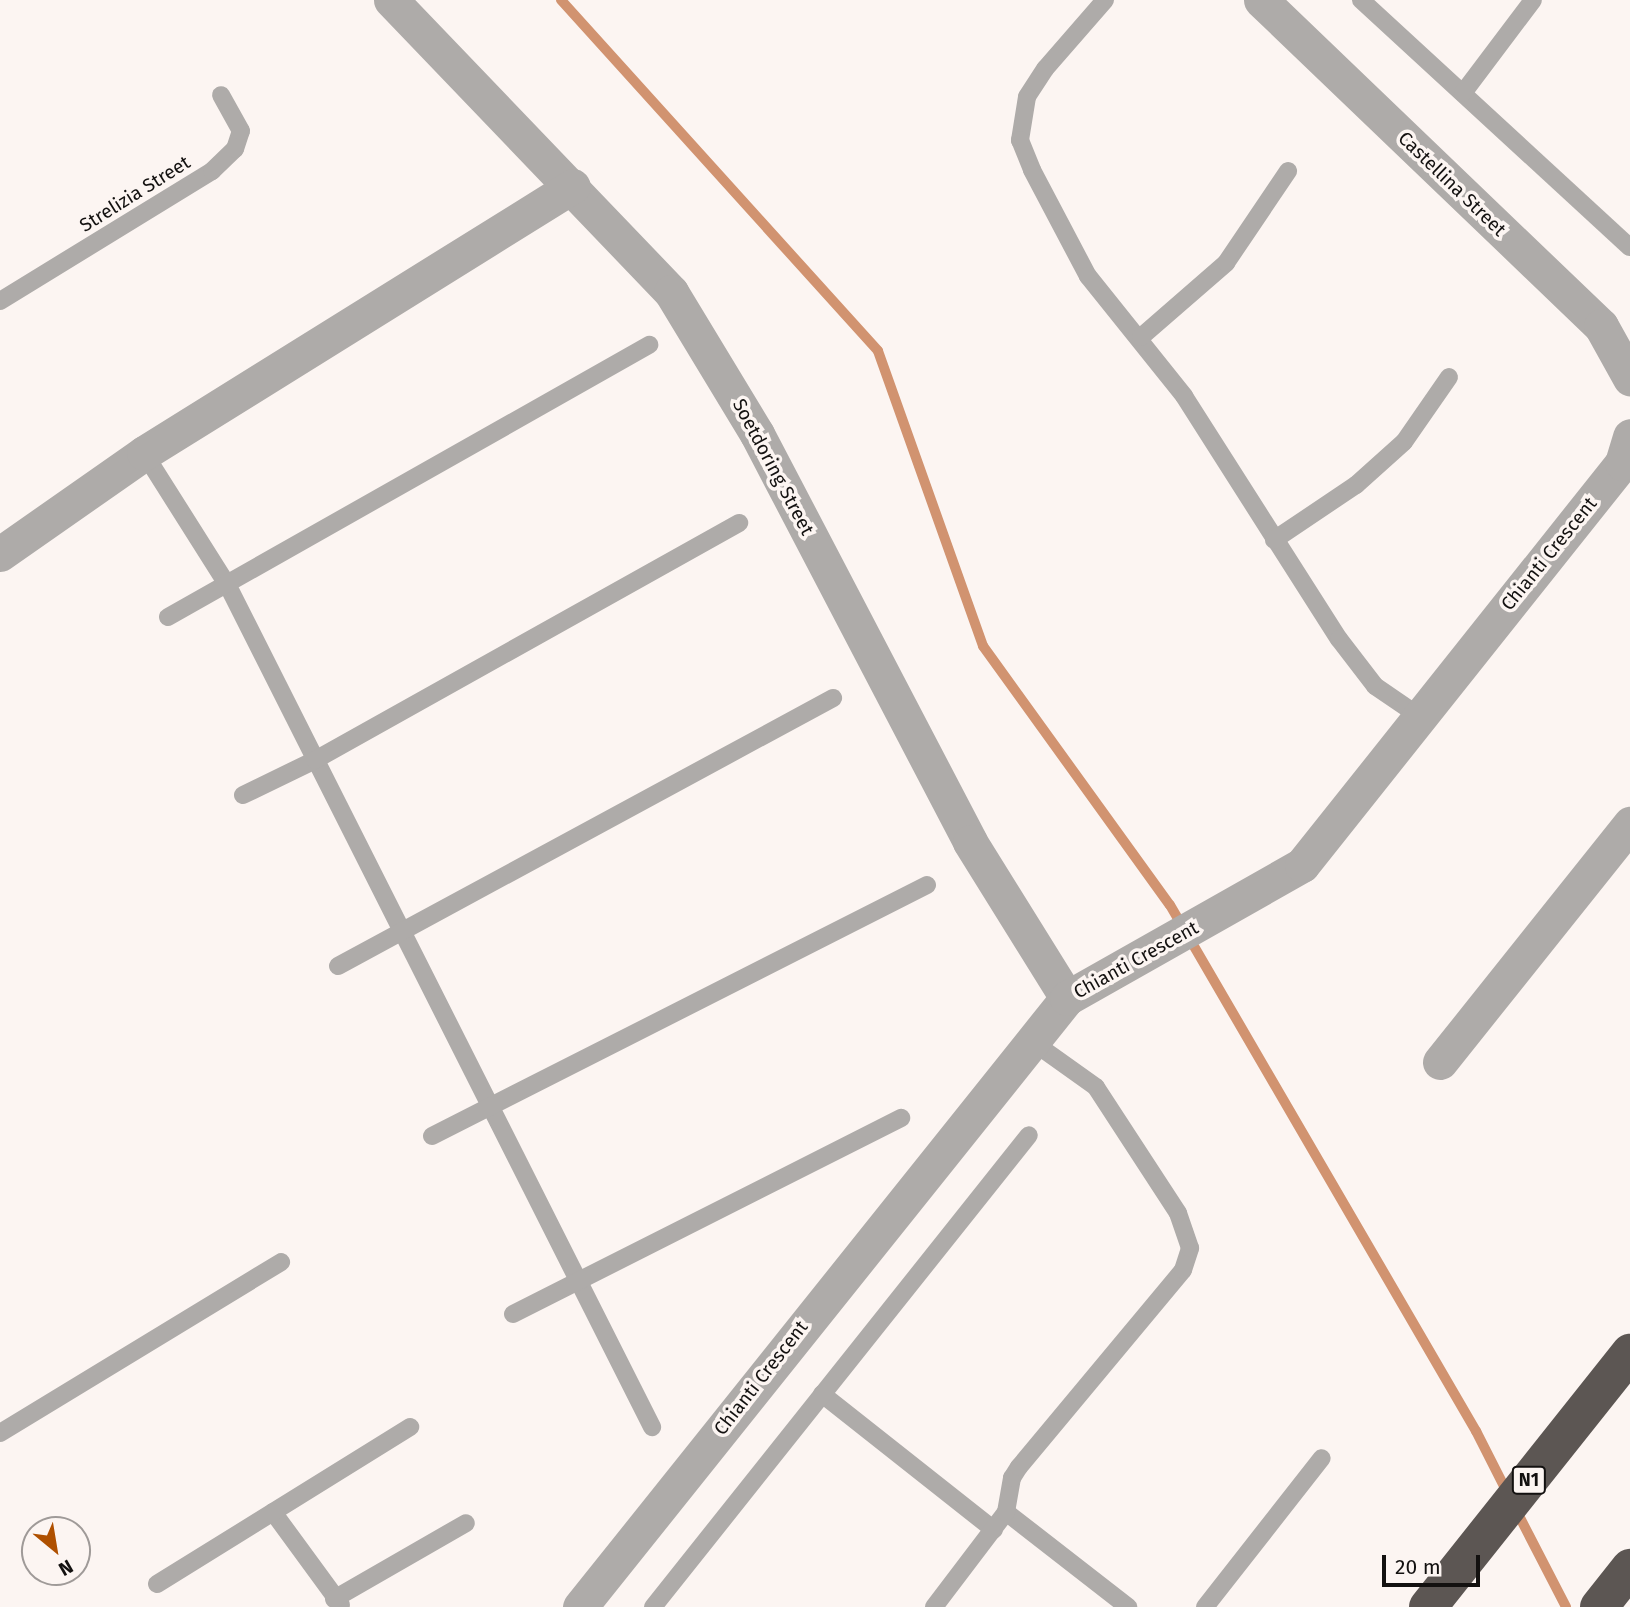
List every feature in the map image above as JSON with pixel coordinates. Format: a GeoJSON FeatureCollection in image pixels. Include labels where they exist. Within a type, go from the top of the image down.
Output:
{"type":"FeatureCollection","features":[{"type":"Feature","properties":{"kind":"highway","name":"N1"},"geometry":{"type":"LineString","coordinates":[[1429,1607],[1630,1353]]}},
{"type":"Feature","properties":{"kind":"highway"},"geometry":{"type":"LineString","coordinates":[[1599,1607],[1630,1568]]}},
{"type":"Feature","properties":{"kind":"street","name":"Soetdoring Street"},"geometry":{"type":"LineString","coordinates":[[391,0],[573,186],[671,292],[715,358],[970,842],[1067,998]]}},
{"type":"Feature","properties":{"kind":"street","name":"Castellina Street"},"geometry":{"type":"LineString","coordinates":[[1261,0],[1601,326],[1630,379]]}},
{"type":"Feature","properties":{"kind":"street"},"geometry":{"type":"LineString","coordinates":[[0,554],[144,453],[573,186]]}},
{"type":"Feature","properties":{"kind":"street","name":"Chianti Crescent"},"geometry":{"type":"LineString","coordinates":[[580,1607],[1030,1040],[1067,998],[1302,865],[1622,463],[1630,436]]}},
{"type":"Feature","properties":{"kind":"street"},"geometry":{"type":"LineString","coordinates":[[1440,1062],[1630,824]]}},
{"type":"Feature","properties":{"kind":"lane"},"geometry":{"type":"LineString","coordinates":[[1105,0],[1045,69],[1027,97],[1020,140],[1088,276],[1112,309],[1141,337],[1184,396],[1274,540],[1375,686],[1419,716]]}},
{"type":"Feature","properties":{"kind":"lane"},"geometry":{"type":"LineString","coordinates":[[1361,0],[1630,247]]}},
{"type":"Feature","properties":{"kind":"lane"},"geometry":{"type":"LineString","coordinates":[[1463,93],[1533,0]]}},
{"type":"Feature","properties":{"kind":"lane","name":"Strelizia Street"},"geometry":{"type":"LineString","coordinates":[[0,301],[212,171],[235,149],[242,131],[221,95]]}},
{"type":"Feature","properties":{"kind":"lane"},"geometry":{"type":"LineString","coordinates":[[1141,337],[1226,263],[1287,170]]}},
{"type":"Feature","properties":{"kind":"lane"},"geometry":{"type":"LineString","coordinates":[[168,617],[228,586],[649,345]]}},
{"type":"Feature","properties":{"kind":"lane"},"geometry":{"type":"LineString","coordinates":[[1274,540],[1356,485],[1404,442],[1449,377]]}},
{"type":"Feature","properties":{"kind":"lane"},"geometry":{"type":"LineString","coordinates":[[144,453],[228,586],[652,1427]]}},
{"type":"Feature","properties":{"kind":"lane"},"geometry":{"type":"LineString","coordinates":[[243,795],[315,760],[739,523]]}},
{"type":"Feature","properties":{"kind":"lane"},"geometry":{"type":"LineString","coordinates":[[338,966],[403,934],[833,698]]}},
{"type":"Feature","properties":{"kind":"lane"},"geometry":{"type":"LineString","coordinates":[[432,1136],[927,885]]}},
{"type":"Feature","properties":{"kind":"lane"},"geometry":{"type":"LineString","coordinates":[[934,1607],[1006,1512],[1012,1478],[1019,1467],[1184,1270],[1190,1248],[1178,1213],[1096,1087],[1030,1040]]}},
{"type":"Feature","properties":{"kind":"lane"},"geometry":{"type":"LineString","coordinates":[[513,1314],[901,1118]]}},
{"type":"Feature","properties":{"kind":"lane"},"geometry":{"type":"LineString","coordinates":[[653,1607],[1029,1135]]}},
{"type":"Feature","properties":{"kind":"lane"},"geometry":{"type":"LineString","coordinates":[[0,1433],[281,1262]]}},
{"type":"Feature","properties":{"kind":"lane"},"geometry":{"type":"LineString","coordinates":[[822,1394],[994,1530]]}},
{"type":"Feature","properties":{"kind":"lane"},"geometry":{"type":"LineString","coordinates":[[157,1584],[411,1427]]}},
{"type":"Feature","properties":{"kind":"lane"},"geometry":{"type":"LineString","coordinates":[[1205,1607],[1322,1458]]}},
{"type":"Feature","properties":{"kind":"lane"},"geometry":{"type":"LineString","coordinates":[[273,1512],[339,1603],[466,1523]]}},
{"type":"Feature","properties":{"kind":"lane"},"geometry":{"type":"LineString","coordinates":[[1006,1512],[1128,1607]]}},
{"type":"Feature","properties":{"kind":"waterway"},"geometry":{"type":"LineString","coordinates":[[561,0],[878,351],[983,646],[1170,905],[1476,1431],[1508,1494]]}},
{"type":"Feature","properties":{"kind":"waterway"},"geometry":{"type":"LineString","coordinates":[[1516,1510],[1566,1607]]}}]}
